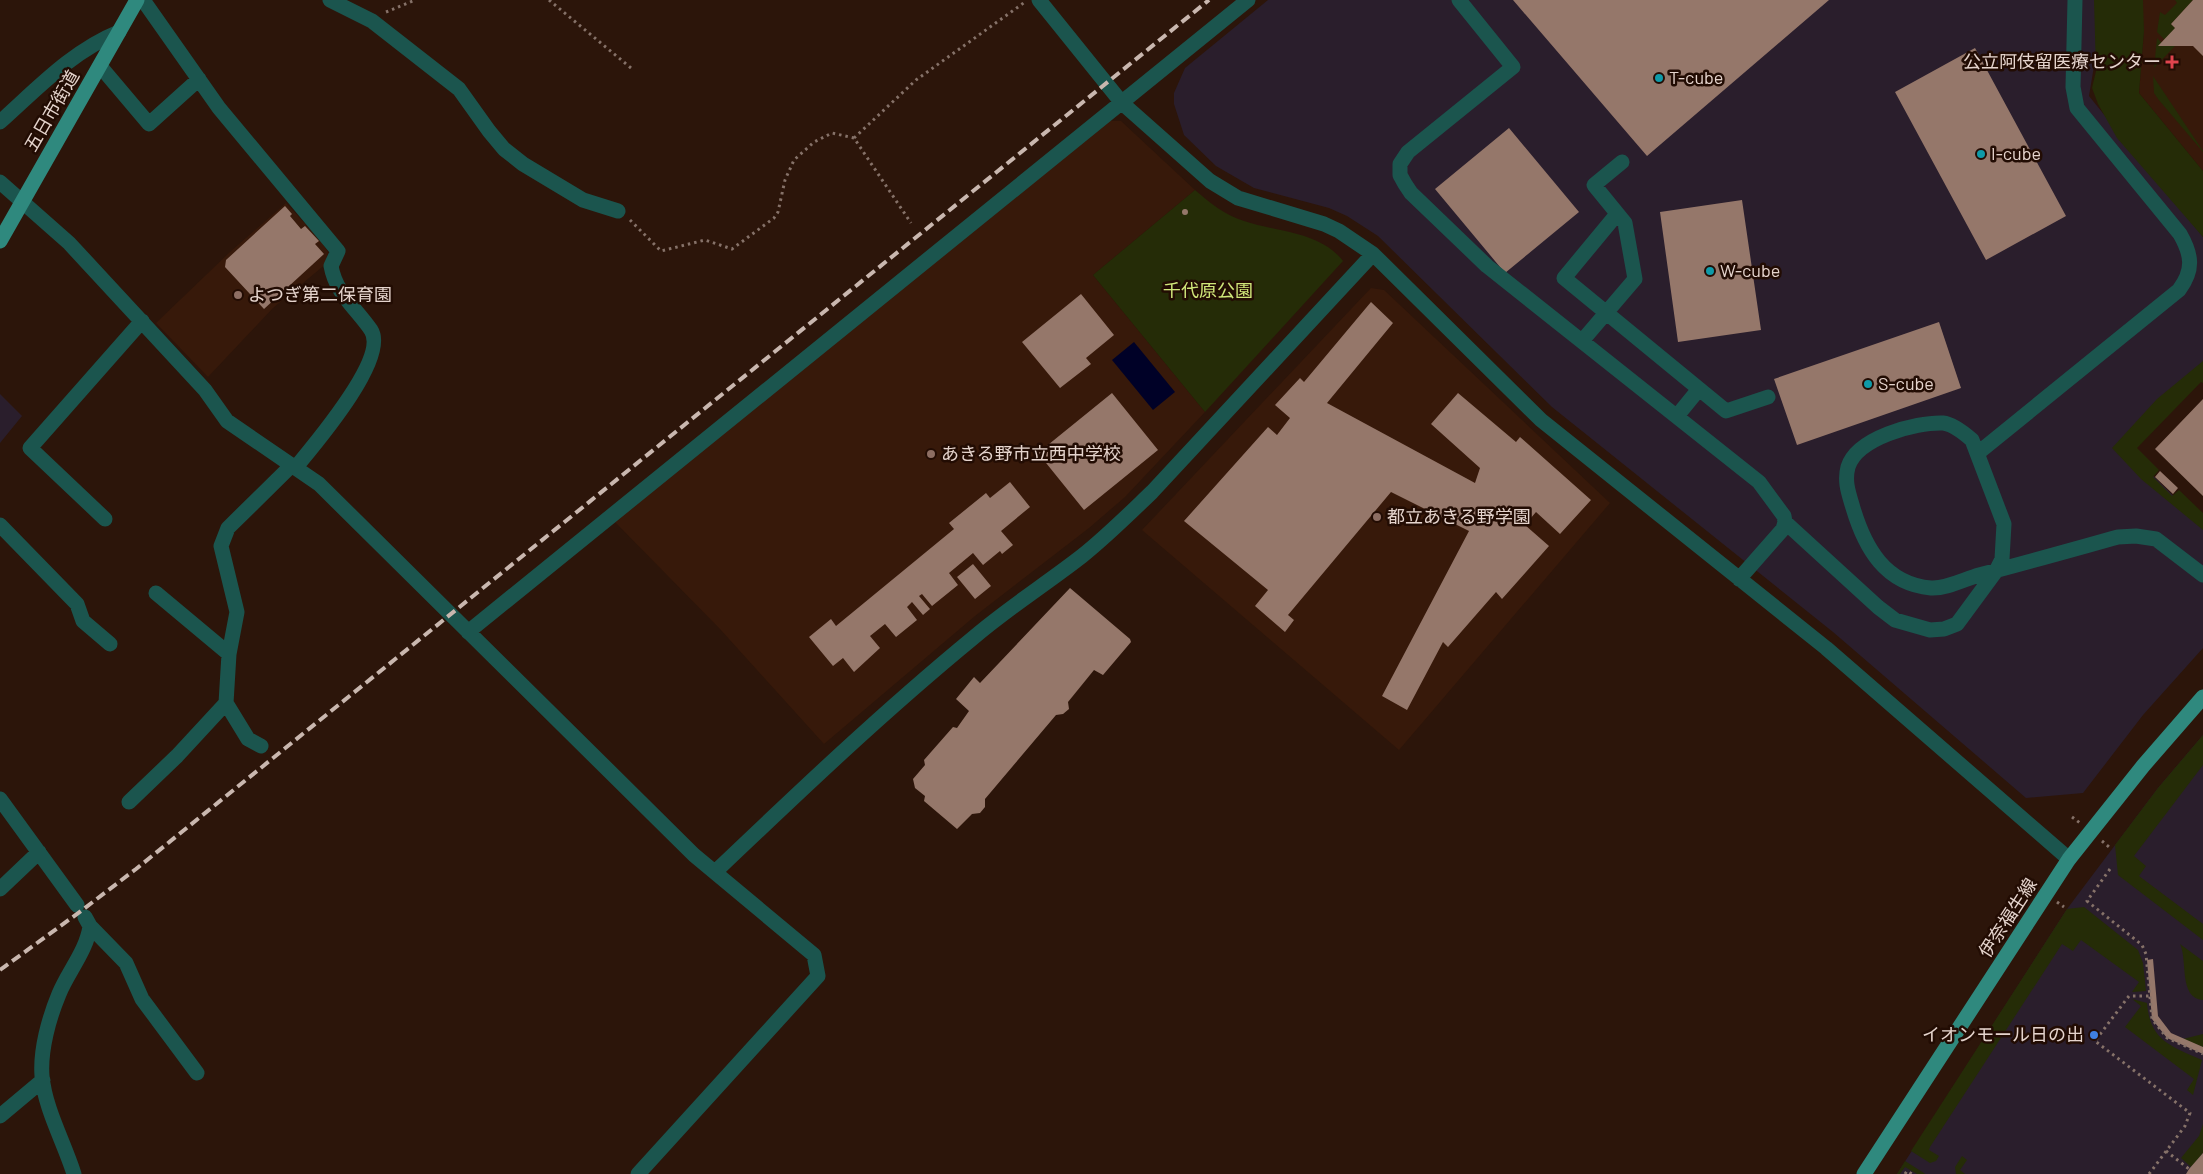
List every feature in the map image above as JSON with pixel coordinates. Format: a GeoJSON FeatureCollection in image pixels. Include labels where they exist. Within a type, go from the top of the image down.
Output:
{"type":"FeatureCollection","features":[{"type":"Feature","properties":{"kind":"main road","name":"五日市街道"},"geometry":{"type":"LineString","coordinates":[[0,241],[137,0]]}},
{"type":"Feature","properties":{"kind":"main road","name":"伊奈福生線"},"geometry":{"type":"LineString","coordinates":[[1864,1174],[2069,859],[2143,766],[2203,697]]}},
{"type":"Feature","properties":{"kind":"street"},"geometry":{"type":"LineString","coordinates":[[330,0],[367,19],[458,89],[489,131],[504,148],[524,164],[583,200],[618,211]]}},
{"type":"Feature","properties":{"kind":"street"},"geometry":{"type":"LineString","coordinates":[[1039,0],[1122,103],[1210,181],[1224,190],[1262,207],[1324,224],[1346,235],[1373,254],[1541,420],[1826,648],[2069,859]]}},
{"type":"Feature","properties":{"kind":"street"},"geometry":{"type":"LineString","coordinates":[[468,632],[1248,0]]}},
{"type":"Feature","properties":{"kind":"street"},"geometry":{"type":"LineString","coordinates":[[1459,0],[1513,67],[1408,152],[1400,164],[1400,175],[1411,193],[1487,266],[1759,482],[1784,516],[1786,522],[1878,608],[1895,620],[1912,627],[1930,630],[1944,629],[1957,624],[1996,571],[2002,558],[2004,524],[1978,453],[1972,440],[1962,431],[1944,423],[1906,428],[1865,444],[1848,466],[1846,484],[1867,548],[1879,564],[1894,576],[1913,585],[1934,588],[1996,571],[2118,537],[2136,536],[2156,539],[2203,575]]}},
{"type":"Feature","properties":{"kind":"street"},"geometry":{"type":"LineString","coordinates":[[1978,453],[2179,290],[2190,271],[2191,258],[2180,234],[2077,108],[2074,87],[2075,0]]}},
{"type":"Feature","properties":{"kind":"street"},"geometry":{"type":"LineString","coordinates":[[151,3],[199,79],[238,131],[338,251],[331,266],[338,289],[372,332],[374,343],[352,395],[294,466],[228,528],[221,546],[237,612],[229,654],[226,703],[248,739],[261,746]]}},
{"type":"Feature","properties":{"kind":"street"},"geometry":{"type":"LineString","coordinates":[[0,122],[60,68],[100,40],[119,32]]}},
{"type":"Feature","properties":{"kind":"street"},"geometry":{"type":"LineString","coordinates":[[100,66],[149,124],[199,79]]}},
{"type":"Feature","properties":{"kind":"street"},"geometry":{"type":"LineString","coordinates":[[1582,341],[1635,279],[1625,223],[1594,185],[1622,162]]}},
{"type":"Feature","properties":{"kind":"street"},"geometry":{"type":"LineString","coordinates":[[0,182],[70,243],[205,390],[227,421],[319,484],[694,855],[814,955],[818,976],[638,1174]]}},
{"type":"Feature","properties":{"kind":"street"},"geometry":{"type":"LineString","coordinates":[[1617,214],[1564,278],[1726,411],[1768,397]]}},
{"type":"Feature","properties":{"kind":"street"},"geometry":{"type":"LineString","coordinates":[[715,872],[801,790],[926,677],[990,623],[1083,555],[1152,492],[1373,254]]}},
{"type":"Feature","properties":{"kind":"street"},"geometry":{"type":"LineString","coordinates":[[105,519],[30,448],[142,321]]}},
{"type":"Feature","properties":{"kind":"street"},"geometry":{"type":"LineString","coordinates":[[1677,416],[1699,389]]}},
{"type":"Feature","properties":{"kind":"street"},"geometry":{"type":"LineString","coordinates":[[1739,578],[1783,529],[1786,522]]}},
{"type":"Feature","properties":{"kind":"street"},"geometry":{"type":"LineString","coordinates":[[0,525],[77,604],[83,621],[110,644]]}},
{"type":"Feature","properties":{"kind":"street"},"geometry":{"type":"LineString","coordinates":[[156,593],[229,654]]}},
{"type":"Feature","properties":{"kind":"street"},"geometry":{"type":"LineString","coordinates":[[129,802],[177,756],[226,703]]}},
{"type":"Feature","properties":{"kind":"street"},"geometry":{"type":"LineString","coordinates":[[0,799],[84,916],[126,963],[142,999],[197,1073]]}},
{"type":"Feature","properties":{"kind":"street"},"geometry":{"type":"LineString","coordinates":[[0,889],[39,852]]}},
{"type":"Feature","properties":{"kind":"street"},"geometry":{"type":"LineString","coordinates":[[74,1174],[43,1080],[46,1038],[55,1004],[89,935],[84,916]]}},
{"type":"Feature","properties":{"kind":"street"},"geometry":{"type":"LineString","coordinates":[[0,1116],[43,1080]]}},
{"type":"Feature","properties":{"kind":"path"},"geometry":{"type":"LineString","coordinates":[[367,19],[415,0]]}},
{"type":"Feature","properties":{"kind":"path"},"geometry":{"type":"LineString","coordinates":[[549,0],[631,68]]}},
{"type":"Feature","properties":{"kind":"path"},"geometry":{"type":"LineString","coordinates":[[854,138],[935,66],[1027,0]]}},
{"type":"Feature","properties":{"kind":"path"},"geometry":{"type":"LineString","coordinates":[[618,211],[628,218],[661,251],[705,240],[732,249],[765,226],[778,212],[785,180],[794,160],[814,142],[832,133],[854,138],[910,223]]}},
{"type":"Feature","properties":{"kind":"path"},"geometry":{"type":"LineString","coordinates":[[2072,817],[2078,821]]}},
{"type":"Feature","properties":{"kind":"path"},"geometry":{"type":"LineString","coordinates":[[2104,842],[2109,847]]}},
{"type":"Feature","properties":{"kind":"path"},"geometry":{"type":"LineString","coordinates":[[2110,869],[2087,901],[2142,945],[2146,954],[2152,1019],[2167,1038],[2203,1054]]}},
{"type":"Feature","properties":{"kind":"path"},"geometry":{"type":"LineString","coordinates":[[2060,904],[2064,907]]}},
{"type":"Feature","properties":{"kind":"path"},"geometry":{"type":"LineString","coordinates":[[2149,1174],[2185,1126],[2190,1113],[2095,1041],[2129,996],[2150,996]]}},
{"type":"Feature","properties":{"kind":"path"},"geometry":{"type":"LineString","coordinates":[[2166,1151],[2189,1169]]}},
{"type":"Feature","properties":{"kind":"path"},"geometry":{"type":"LineString","coordinates":[[1904,1174],[1907,1171],[1912,1174]]}},
{"type":"Feature","properties":{"kind":"shaded area"},"geometry":{"type":"Polygon","coordinates":[[[1268,0],[2105,0],[2089,96],[2203,237],[2203,362],[2123,446],[2203,525],[2203,648],[2143,715],[2083,793],[2026,798],[1833,632],[1552,407],[1378,236],[1347,216],[1329,208],[1254,188],[1216,166],[1184,135],[1174,104],[1174,93],[1185,68],[1268,0]]]}},
{"type":"Feature","properties":{"kind":"shaded area","name":"公立阿伎留医療センター"},"geometry":{"type":"Polygon","coordinates":[[[2141,0],[2203,0],[2203,171],[2139,93],[2144,31],[2141,0]]]}},
{"type":"Feature","properties":{"kind":"shaded area","name":"あきる野市立西中学校"},"geometry":{"type":"Polygon","coordinates":[[[1110,121],[1121,121],[1195,190],[1093,275],[1205,412],[1125,497],[1089,528],[975,616],[824,744],[720,629],[614,521],[1110,121]]]}},
{"type":"Feature","properties":{"kind":"shaded area","name":"よつぎ第二保育園"},"geometry":{"type":"Polygon","coordinates":[[[286,203],[320,240],[328,252],[327,263],[273,308],[208,377],[156,323],[230,252],[286,203]]]}},
{"type":"Feature","properties":{"kind":"shaded area","name":"都立あきる野学園"},"geometry":{"type":"Polygon","coordinates":[[[1371,288],[1384,290],[1610,503],[1399,750],[1142,530],[1371,288]]]}},
{"type":"Feature","properties":{"kind":"shaded area"},"geometry":{"type":"Polygon","coordinates":[[[0,394],[22,416],[0,443],[0,394]]]}},
{"type":"Feature","properties":{"kind":"shaded area","name":"イオンモール日の出"},"geometry":{"type":"Polygon","coordinates":[[[2203,735],[2203,1174],[1897,1174],[2067,909],[2158,788],[2203,735]]]}},
{"type":"Feature","properties":{"kind":"green space"},"geometry":{"type":"Polygon","coordinates":[[[2094,0],[2143,0],[2144,31],[2139,93],[2203,171],[2203,237],[2117,138],[2098,104],[2092,88],[2096,71],[2094,0]]]}},
{"type":"Feature","properties":{"kind":"green space"},"geometry":{"type":"Polygon","coordinates":[[[2175,0],[2193,0],[2171,24],[2175,28],[2165,40],[2157,32],[2160,12],[2165,15],[2177,3],[2175,0]]]}},
{"type":"Feature","properties":{"kind":"green space"},"geometry":{"type":"Polygon","coordinates":[[[2157,38],[2162,43],[2159,46],[2175,46],[2154,68],[2157,38]]]}},
{"type":"Feature","properties":{"kind":"green space"},"geometry":{"type":"Polygon","coordinates":[[[2153,76],[2203,151],[2203,152],[2154,93],[2153,76]]]}},
{"type":"Feature","properties":{"kind":"green space","name":"千代原公園"},"geometry":{"type":"Polygon","coordinates":[[[1195,190],[1212,204],[1230,215],[1256,225],[1310,238],[1333,251],[1343,261],[1205,412],[1093,275],[1195,190]]]}},
{"type":"Feature","properties":{"kind":"green space"},"geometry":{"type":"Polygon","coordinates":[[[2203,361],[2203,383],[2201,382],[2137,448],[2159,470],[2153,477],[2172,496],[2179,490],[2203,513],[2203,530],[2141,479],[2112,448],[2157,399],[2203,361]]]}},
{"type":"Feature","properties":{"kind":"green space"},"geometry":{"type":"Polygon","coordinates":[[[2203,735],[2203,765],[2134,856],[2146,866],[2139,876],[2203,924],[2203,940],[2118,875],[2115,845],[2158,788],[2203,735]]]}},
{"type":"Feature","properties":{"kind":"green space"},"geometry":{"type":"Polygon","coordinates":[[[2084,907],[2138,950],[2143,963],[2146,991],[2132,992],[2139,982],[2081,940],[2073,951],[2062,944],[1930,1147],[1929,1150],[1939,1156],[1936,1161],[1930,1163],[1911,1151],[2067,909],[2084,907]]]}},
{"type":"Feature","properties":{"kind":"green space"},"geometry":{"type":"Polygon","coordinates":[[[2180,944],[2203,961],[2203,1000],[2195,998],[2187,986],[2180,944]]]}},
{"type":"Feature","properties":{"kind":"green space"},"geometry":{"type":"Polygon","coordinates":[[[2132,999],[2147,1003],[2152,1026],[2164,1040],[2181,1051],[2202,1060],[2193,1095],[2187,1090],[2194,1079],[2125,1027],[2141,1006],[2132,999]]]}},
{"type":"Feature","properties":{"kind":"green space"},"geometry":{"type":"Polygon","coordinates":[[[2203,1034],[2203,1047],[2183,1039],[2203,1034]]]}},
{"type":"Feature","properties":{"kind":"green space"},"geometry":{"type":"Polygon","coordinates":[[[2203,1124],[2203,1153],[2191,1167],[2181,1158],[2199,1136],[2203,1124]]]}},
{"type":"Feature","properties":{"kind":"green space"},"geometry":{"type":"Polygon","coordinates":[[[1962,1156],[1967,1160],[1960,1170],[1965,1174],[1956,1174],[1955,1167],[1962,1156]]]}},
{"type":"Feature","properties":{"kind":"green space"},"geometry":{"type":"Polygon","coordinates":[[[1905,1161],[1925,1174],[1917,1174],[1905,1167],[1900,1174],[1897,1174],[1905,1161]]]}},
{"type":"Feature","properties":{"kind":"water"},"geometry":{"type":"Polygon","coordinates":[[[1134,342],[1175,392],[1153,410],[1112,360],[1134,342]]]}},
{"type":"Feature","properties":{"kind":"building","name":"T-cube"},"geometry":{"type":"Polygon","coordinates":[[[1513,0],[1829,0],[1647,156],[1513,0]]]}},
{"type":"Feature","properties":{"kind":"building"},"geometry":{"type":"Polygon","coordinates":[[[2193,0],[2203,0],[2203,56],[2193,46],[2158,46],[2175,28],[2171,24],[2193,0]]]}},
{"type":"Feature","properties":{"kind":"building","name":"I-cube"},"geometry":{"type":"Polygon","coordinates":[[[1975,48],[2066,216],[1986,260],[1895,92],[1975,48]]]}},
{"type":"Feature","properties":{"kind":"building"},"geometry":{"type":"Polygon","coordinates":[[[1509,128],[1579,212],[1505,273],[1435,189],[1509,128]]]}},
{"type":"Feature","properties":{"kind":"building","name":"W-cube"},"geometry":{"type":"Polygon","coordinates":[[[1742,200],[1761,330],[1678,342],[1660,212],[1742,200]]]}},
{"type":"Feature","properties":{"kind":"building"},"geometry":{"type":"Polygon","coordinates":[[[285,206],[292,214],[290,216],[301,229],[305,226],[319,241],[315,244],[324,254],[264,309],[225,267],[226,260],[285,206]]]}},
{"type":"Feature","properties":{"kind":"building"},"geometry":{"type":"Polygon","coordinates":[[[1185,209],[1188,212],[1185,215],[1182,212],[1185,209]]]}},
{"type":"Feature","properties":{"kind":"building"},"geometry":{"type":"Polygon","coordinates":[[[1081,294],[1114,335],[1086,358],[1091,364],[1060,388],[1022,342],[1081,294]]]}},
{"type":"Feature","properties":{"kind":"building"},"geometry":{"type":"Polygon","coordinates":[[[1371,302],[1393,323],[1327,403],[1475,483],[1480,468],[1431,424],[1458,393],[1516,442],[1520,437],[1591,500],[1560,534],[1536,512],[1525,525],[1549,546],[1502,599],[1496,592],[1448,647],[1443,642],[1407,710],[1382,696],[1469,531],[1391,492],[1288,615],[1294,620],[1285,632],[1255,606],[1268,590],[1184,521],[1268,427],[1277,435],[1290,418],[1275,405],[1300,378],[1304,382],[1371,302]]]}},
{"type":"Feature","properties":{"kind":"building","name":"S-cube"},"geometry":{"type":"Polygon","coordinates":[[[1939,322],[1961,388],[1797,445],[1774,379],[1939,322]]]}},
{"type":"Feature","properties":{"kind":"building"},"geometry":{"type":"Polygon","coordinates":[[[1112,393],[1158,450],[1084,510],[1038,453],[1112,393]]]}},
{"type":"Feature","properties":{"kind":"building"},"geometry":{"type":"Polygon","coordinates":[[[2203,399],[2203,496],[2155,449],[2203,399]]]}},
{"type":"Feature","properties":{"kind":"building"},"geometry":{"type":"Polygon","coordinates":[[[2160,471],[2178,488],[2173,494],[2155,477],[2160,471]]]}},
{"type":"Feature","properties":{"kind":"building"},"geometry":{"type":"Polygon","coordinates":[[[1010,482],[1030,507],[1001,531],[1013,545],[1002,554],[1000,551],[983,565],[973,553],[949,573],[958,585],[932,606],[922,594],[919,596],[930,609],[923,615],[912,602],[907,607],[917,620],[896,637],[885,624],[870,636],[880,648],[854,672],[843,658],[833,666],[809,637],[831,619],[836,626],[954,529],[949,523],[986,493],[990,498],[1010,482]]]}},
{"type":"Feature","properties":{"kind":"building"},"geometry":{"type":"Polygon","coordinates":[[[973,564],[991,586],[975,599],[957,577],[973,564]]]}},
{"type":"Feature","properties":{"kind":"building"},"geometry":{"type":"Polygon","coordinates":[[[1070,588],[1130,639],[1131,642],[1103,675],[1094,670],[1068,702],[1069,709],[1063,714],[1056,715],[985,799],[985,807],[980,813],[972,814],[957,829],[924,801],[925,796],[915,788],[913,779],[925,765],[924,760],[953,727],[957,728],[969,711],[956,699],[974,677],[980,683],[1070,588]]]}},
{"type":"Feature","properties":{"kind":"building"},"geometry":{"type":"Polygon","coordinates":[[[2153,959],[2158,1016],[2171,1033],[2203,1047],[2203,1054],[2167,1038],[2152,1019],[2147,960],[2153,959]]]}},
{"type":"Feature","properties":{"kind":"building"},"geometry":{"type":"Polygon","coordinates":[[[2203,1153],[2203,1174],[2186,1174],[2189,1169],[2203,1153]]]}},
{"type":"Feature","properties":{"kind":"railway"},"geometry":{"type":"LineString","coordinates":[[0,970],[136,869],[1209,0]]}},
{"type":"Feature","properties":{"kind":"place","name":"公立阿伎留医療センター"},"geometry":{"type":"Point","coordinates":[2172,62]}},
{"type":"Feature","properties":{"kind":"place","name":"T-cube"},"geometry":{"type":"Point","coordinates":[1659,78]}},
{"type":"Feature","properties":{"kind":"place","name":"I-cube"},"geometry":{"type":"Point","coordinates":[1981,154]}},
{"type":"Feature","properties":{"kind":"place","name":"W-cube"},"geometry":{"type":"Point","coordinates":[1710,271]}},
{"type":"Feature","properties":{"kind":"place","name":"よつぎ第二保育園"},"geometry":{"type":"Point","coordinates":[238,295]}},
{"type":"Feature","properties":{"kind":"place","name":"S-cube"},"geometry":{"type":"Point","coordinates":[1868,384]}},
{"type":"Feature","properties":{"kind":"place","name":"あきる野市立西中学校"},"geometry":{"type":"Point","coordinates":[931,454]}},
{"type":"Feature","properties":{"kind":"place","name":"都立あきる野学園"},"geometry":{"type":"Point","coordinates":[1377,517]}},
{"type":"Feature","properties":{"kind":"place","name":"イオンモール日の出"},"geometry":{"type":"Point","coordinates":[2094,1035]}}]}
